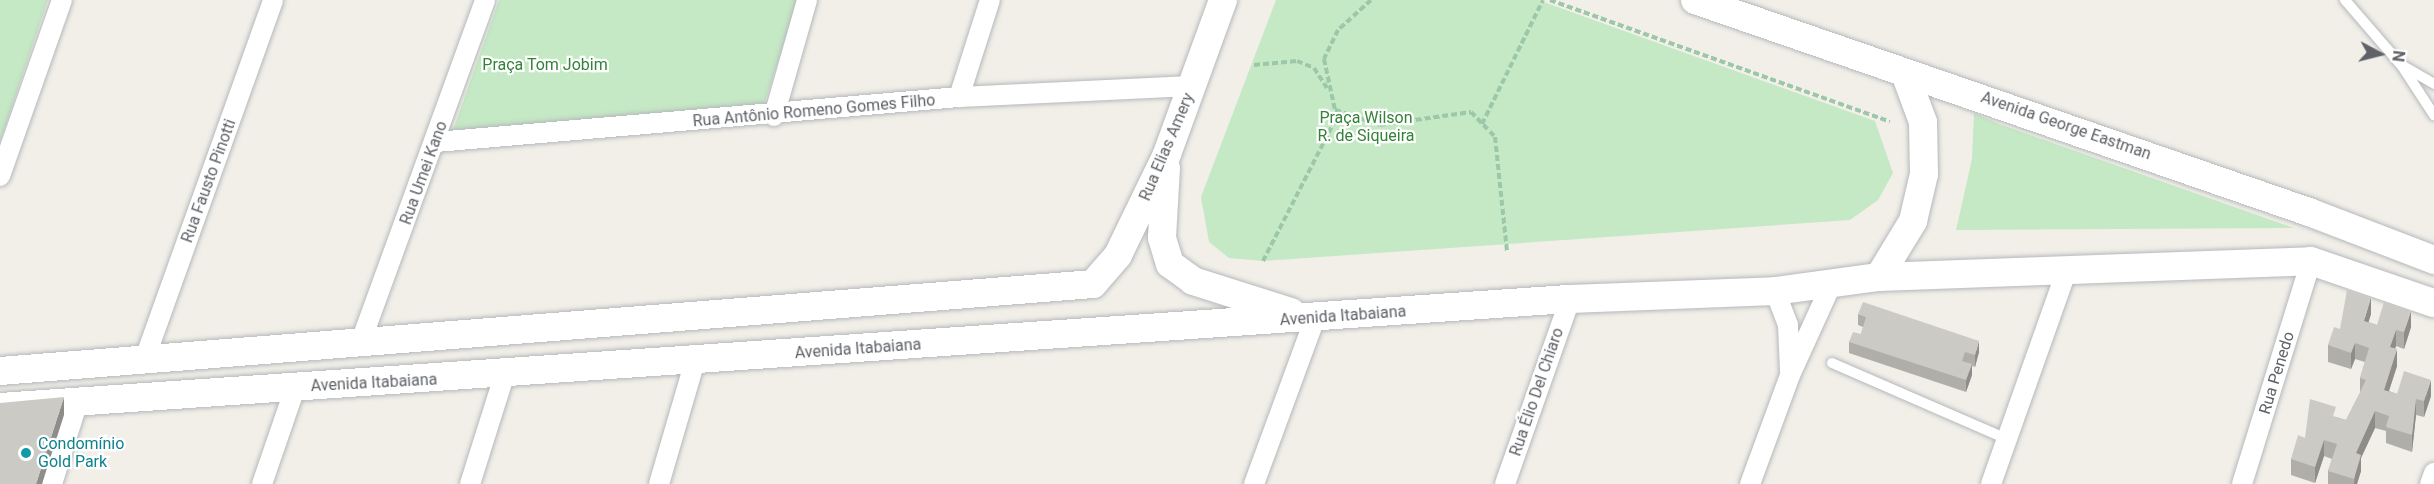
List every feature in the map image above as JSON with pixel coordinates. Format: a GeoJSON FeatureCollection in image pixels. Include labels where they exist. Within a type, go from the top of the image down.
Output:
{"type":"FeatureCollection","features":[{"type":"Feature","properties":{"kind":"main road","name":"Rua Elias Amery"},"geometry":{"type":"LineString","coordinates":[[360,344],[1093,284],[1118,255],[1167,154],[1223,0]]}},
{"type":"Feature","properties":{"kind":"main road","name":"Avenida George Eastman"},"geometry":{"type":"LineString","coordinates":[[1709,3],[1906,76],[1973,94],[2434,260]]}},
{"type":"Feature","properties":{"kind":"main road"},"geometry":{"type":"LineString","coordinates":[[1879,277],[1913,221],[1924,174],[1923,122],[1906,76]]}},
{"type":"Feature","properties":{"kind":"main road"},"geometry":{"type":"LineString","coordinates":[[1167,154],[1162,238],[1170,264],[1193,281],[1235,297],[1315,318]]}},
{"type":"Feature","properties":{"kind":"main road"},"geometry":{"type":"LineString","coordinates":[[1775,291],[1879,277],[2311,261],[2434,303]]}},
{"type":"Feature","properties":{"kind":"main road","name":"Avenida Itabaiana"},"geometry":{"type":"LineString","coordinates":[[0,407],[504,376],[1570,299],[1775,291]]}},
{"type":"Feature","properties":{"kind":"main road"},"geometry":{"type":"LineString","coordinates":[[0,371],[360,344]]}},
{"type":"Feature","properties":{"kind":"street"},"geometry":{"type":"LineString","coordinates":[[0,176],[62,0]]}},
{"type":"Feature","properties":{"kind":"street","name":"Rua Fausto Pinotti"},"geometry":{"type":"LineString","coordinates":[[144,361],[273,0]]}},
{"type":"Feature","properties":{"kind":"street","name":"Rua Umei Kano"},"geometry":{"type":"LineString","coordinates":[[360,344],[436,142],[485,0]]}},
{"type":"Feature","properties":{"kind":"street"},"geometry":{"type":"LineString","coordinates":[[774,116],[807,0]]}},
{"type":"Feature","properties":{"kind":"street"},"geometry":{"type":"LineString","coordinates":[[959,97],[990,0]]}},
{"type":"Feature","properties":{"kind":"street","name":"Rua Antônio Romeno Gomes Filho"},"geometry":{"type":"LineString","coordinates":[[436,142],[774,116],[959,97],[1192,86]]}},
{"type":"Feature","properties":{"kind":"street","name":"Rua Penedo"},"geometry":{"type":"LineString","coordinates":[[2242,484],[2311,261]]}},
{"type":"Feature","properties":{"kind":"street"},"geometry":{"type":"LineString","coordinates":[[1991,484],[2067,269]]}},
{"type":"Feature","properties":{"kind":"street"},"geometry":{"type":"LineString","coordinates":[[1750,484],[1790,375],[1832,283]]}},
{"type":"Feature","properties":{"kind":"street"},"geometry":{"type":"LineString","coordinates":[[1775,291],[1788,325],[1790,375]]}},
{"type":"Feature","properties":{"kind":"street","name":"Rua Élio Del Chiaro"},"geometry":{"type":"LineString","coordinates":[[1505,484],[1570,299]]}},
{"type":"Feature","properties":{"kind":"street"},"geometry":{"type":"LineString","coordinates":[[1254,484],[1315,318]]}},
{"type":"Feature","properties":{"kind":"street"},"geometry":{"type":"LineString","coordinates":[[659,484],[695,361]]}},
{"type":"Feature","properties":{"kind":"street"},"geometry":{"type":"LineString","coordinates":[[471,484],[504,376]]}},
{"type":"Feature","properties":{"kind":"street"},"geometry":{"type":"LineString","coordinates":[[262,484],[295,388]]}},
{"type":"Feature","properties":{"kind":"street"},"geometry":{"type":"LineString","coordinates":[[52,484],[78,401]]}},
{"type":"Feature","properties":{"kind":"street"},"geometry":{"type":"LineString","coordinates":[[2430,484],[2434,473]]}},
{"type":"Feature","properties":{"kind":"lane"},"geometry":{"type":"LineString","coordinates":[[2345,0],[2402,66],[2434,115]]}},
{"type":"Feature","properties":{"kind":"lane"},"geometry":{"type":"LineString","coordinates":[[2402,66],[2434,84]]}},
{"type":"Feature","properties":{"kind":"lane"},"geometry":{"type":"LineString","coordinates":[[1832,363],[2007,439]]}},
{"type":"Feature","properties":{"kind":"path"},"geometry":{"type":"LineString","coordinates":[[1371,0],[1338,30],[1324,59],[1329,91],[1335,110],[1380,124],[1471,112],[1495,137],[1507,252]]}},
{"type":"Feature","properties":{"kind":"path"},"geometry":{"type":"LineString","coordinates":[[1482,124],[1543,0]]}},
{"type":"Feature","properties":{"kind":"path"},"geometry":{"type":"LineString","coordinates":[[1550,0],[1890,122]]}},
{"type":"Feature","properties":{"kind":"path"},"geometry":{"type":"LineString","coordinates":[[1254,64],[1297,61],[1314,68],[1329,91]]}},
{"type":"Feature","properties":{"kind":"path"},"geometry":{"type":"LineString","coordinates":[[1263,261],[1333,123],[1350,116]]}},
{"type":"Feature","properties":{"kind":"green space"},"geometry":{"type":"Polygon","coordinates":[[[0,0],[48,0],[0,142],[0,0]]]}},
{"type":"Feature","properties":{"kind":"green space","name":"Praça Tom Jobim"},"geometry":{"type":"Polygon","coordinates":[[[499,0],[798,0],[761,114],[451,136],[499,0]]]}},
{"type":"Feature","properties":{"kind":"green space","name":"Praça Wilson R. de Siqueira"},"geometry":{"type":"Polygon","coordinates":[[[1276,0],[1538,0],[1875,121],[1893,173],[1878,200],[1850,220],[1263,261],[1229,258],[1209,242],[1201,197],[1276,0]]]}},
{"type":"Feature","properties":{"kind":"green space"},"geometry":{"type":"Polygon","coordinates":[[[1974,113],[1999,124],[2294,228],[1956,230],[1972,159],[1974,113]]]}},
{"type":"Feature","properties":{"kind":"building"},"geometry":{"type":"Polygon","coordinates":[[[2347,290],[2371,297],[2364,321],[2377,325],[2384,302],[2411,311],[2404,332],[2396,330],[2390,347],[2397,349],[2384,390],[2397,394],[2404,371],[2431,380],[2424,401],[2416,399],[2412,435],[2386,427],[2389,416],[2375,411],[2356,453],[2361,455],[2354,479],[2328,471],[2337,444],[2324,440],[2315,467],[2291,459],[2298,435],[2305,438],[2310,399],[2336,407],[2333,416],[2346,420],[2366,380],[2360,378],[2369,348],[2355,343],[2351,353],[2328,345],[2334,327],[2340,329],[2347,290]]]}},
{"type":"Feature","properties":{"kind":"building"},"geometry":{"type":"Polygon","coordinates":[[[1863,302],[1979,341],[1975,355],[1965,352],[1962,361],[1972,364],[1966,380],[1849,342],[1853,332],[1861,334],[1866,317],[1858,314],[1863,302]]]}},
{"type":"Feature","properties":{"kind":"building","name":"Condomínio Gold Park"},"geometry":{"type":"Polygon","coordinates":[[[64,397],[36,484],[0,484],[0,403],[64,397]]]}},
{"type":"Feature","properties":{"kind":"place","name":"Condomínio Gold Park"},"geometry":{"type":"Point","coordinates":[26,453]}}]}
